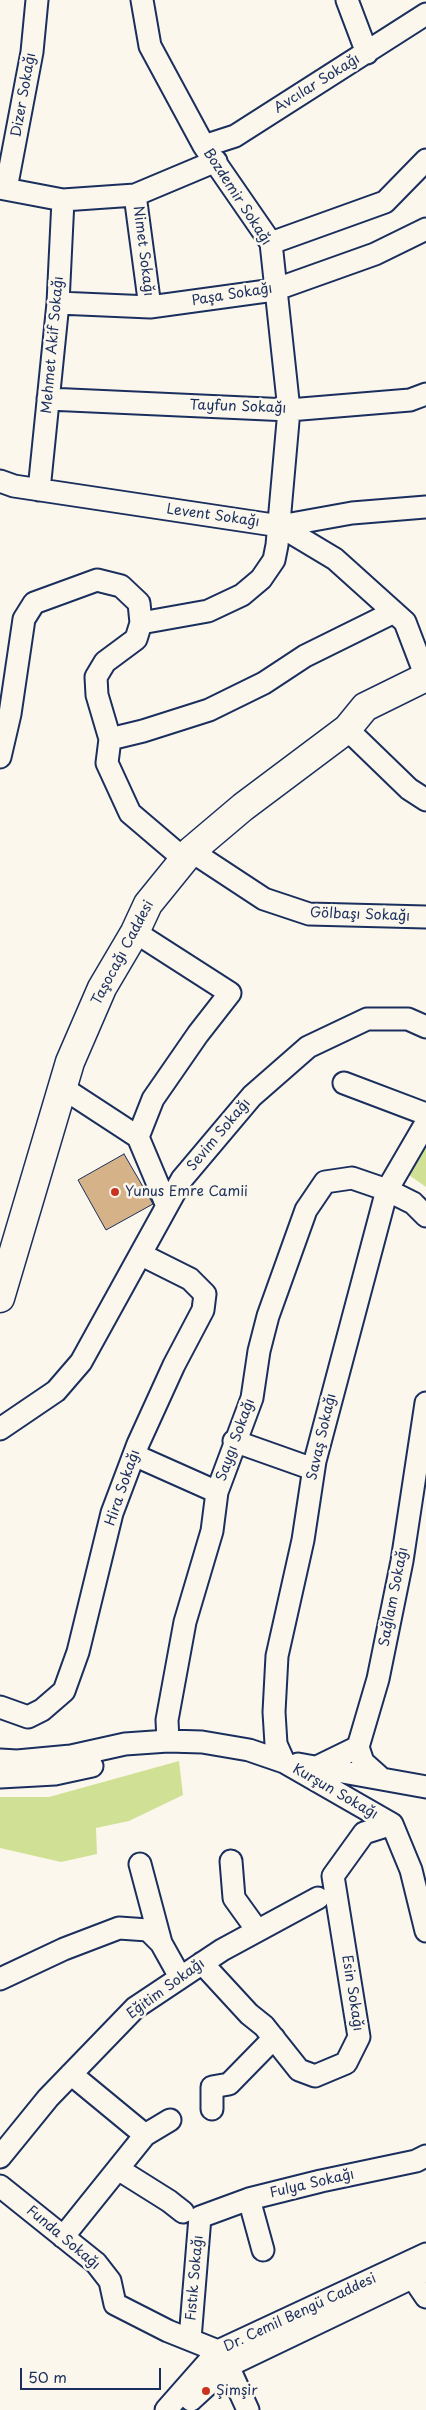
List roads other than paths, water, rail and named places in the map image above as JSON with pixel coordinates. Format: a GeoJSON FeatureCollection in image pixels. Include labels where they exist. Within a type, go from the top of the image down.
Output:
{"type":"FeatureCollection","features":[{"type":"Feature","properties":{"kind":"main road"},"geometry":{"type":"LineString","coordinates":[[347,729],[365,707],[426,677]]}},
{"type":"Feature","properties":{"kind":"main road"},"geometry":{"type":"LineString","coordinates":[[347,729],[370,723],[426,696]]}},
{"type":"Feature","properties":{"kind":"main road","name":"Taşocağı Caddesi"},"geometry":{"type":"LineString","coordinates":[[0,1298],[70,1062],[102,988],[135,932],[148,904],[188,855],[243,807],[347,729]]}},
{"type":"Feature","properties":{"kind":"street","name":"Dizer Sokağı"},"geometry":{"type":"LineString","coordinates":[[3,188],[32,52],[37,0]]}},
{"type":"Feature","properties":{"kind":"street","name":"Bozdemir Sokağı"},"geometry":{"type":"LineString","coordinates":[[141,623],[208,611],[242,595],[261,579],[274,560],[280,526],[289,410],[274,290],[271,243],[210,154],[150,46],[142,0]]}},
{"type":"Feature","properties":{"kind":"street"},"geometry":{"type":"LineString","coordinates":[[347,0],[368,53]]}},
{"type":"Feature","properties":{"kind":"street","name":"Avcılar Sokağı"},"geometry":{"type":"LineString","coordinates":[[3,188],[63,200],[135,195],[210,154],[235,136],[368,53],[426,14]]}},
{"type":"Feature","properties":{"kind":"street"},"geometry":{"type":"LineString","coordinates":[[271,243],[385,202],[426,160]]}},
{"type":"Feature","properties":{"kind":"street","name":"Nimet Sokağı"},"geometry":{"type":"LineString","coordinates":[[135,195],[150,307]]}},
{"type":"Feature","properties":{"kind":"street","name":"Mehmet Akif Sokağı"},"geometry":{"type":"LineString","coordinates":[[39,490],[58,303],[63,200]]}},
{"type":"Feature","properties":{"kind":"street","name":"Paşa Sokağı"},"geometry":{"type":"LineString","coordinates":[[58,303],[150,307],[274,290],[374,254],[426,229]]}},
{"type":"Feature","properties":{"kind":"street","name":"Tayfun Sokağı"},"geometry":{"type":"LineString","coordinates":[[48,399],[289,410],[410,400],[426,394]]}},
{"type":"Feature","properties":{"kind":"street","name":"Levent Sokağı"},"geometry":{"type":"LineString","coordinates":[[0,481],[39,490],[280,526],[352,513],[426,507]]}},
{"type":"Feature","properties":{"kind":"street"},"geometry":{"type":"LineString","coordinates":[[280,526],[335,559],[405,622],[426,677]]}},
{"type":"Feature","properties":{"kind":"street"},"geometry":{"type":"LineString","coordinates":[[0,757],[10,714],[24,620],[34,603],[97,580],[122,586],[138,603],[141,623],[136,639],[105,662],[96,677],[97,695],[110,738],[143,731],[209,710],[264,683],[305,656],[394,612]]}},
{"type":"Feature","properties":{"kind":"street"},"geometry":{"type":"LineString","coordinates":[[347,729],[409,789],[426,800]]}},
{"type":"Feature","properties":{"kind":"street","name":"Gölbaşı Sokağı"},"geometry":{"type":"LineString","coordinates":[[110,738],[107,763],[130,813],[188,855],[264,899],[309,914],[426,917]]}},
{"type":"Feature","properties":{"kind":"street"},"geometry":{"type":"LineString","coordinates":[[135,932],[230,993],[198,1034],[153,1099],[138,1137]]}},
{"type":"Feature","properties":{"kind":"street","name":"Sevim Sokağı"},"geometry":{"type":"LineString","coordinates":[[0,1429],[56,1392],[81,1362],[142,1255],[182,1179],[252,1096],[308,1047],[367,1019],[408,1019],[426,1028]]}},
{"type":"Feature","properties":{"kind":"street"},"geometry":{"type":"LineString","coordinates":[[344,1083],[426,1114]]}},
{"type":"Feature","properties":{"kind":"street"},"geometry":{"type":"LineString","coordinates":[[63,1088],[138,1137],[167,1206]]}},
{"type":"Feature","properties":{"kind":"street","name":"Savaş Sokağı"},"geometry":{"type":"LineString","coordinates":[[284,1762],[276,1744],[274,1712],[277,1656],[303,1540],[314,1469],[387,1190],[426,1123]]}},
{"type":"Feature","properties":{"kind":"street","name":"Saygı Sokağı"},"geometry":{"type":"LineString","coordinates":[[168,1741],[167,1720],[185,1622],[212,1531],[217,1492],[234,1441],[252,1398],[259,1351],[268,1316],[306,1210],[324,1182],[352,1178],[387,1190]]}},
{"type":"Feature","properties":{"kind":"street"},"geometry":{"type":"LineString","coordinates":[[387,1190],[413,1203],[426,1216]]}},
{"type":"Feature","properties":{"kind":"street","name":"Hira Sokağı"},"geometry":{"type":"LineString","coordinates":[[0,1707],[28,1717],[42,1710],[64,1691],[78,1652],[112,1513],[134,1455],[174,1365],[203,1310],[204,1294],[190,1279],[142,1255]]}},
{"type":"Feature","properties":{"kind":"street","name":"Sağlam Sokağı"},"geometry":{"type":"LineString","coordinates":[[358,1747],[378,1679],[402,1561],[426,1403]]}},
{"type":"Feature","properties":{"kind":"street"},"geometry":{"type":"LineString","coordinates":[[234,1441],[314,1469]]}},
{"type":"Feature","properties":{"kind":"street"},"geometry":{"type":"LineString","coordinates":[[134,1455],[217,1492]]}},
{"type":"Feature","properties":{"kind":"street","name":"Kurşun Sokağı"},"geometry":{"type":"LineString","coordinates":[[0,1777],[55,1774],[118,1761],[168,1741]]}},
{"type":"Feature","properties":{"kind":"street","name":"Kurşun Sokağı"},"geometry":{"type":"LineString","coordinates":[[0,1760],[17,1762],[71,1756],[125,1744],[168,1741],[202,1742],[249,1750],[284,1762],[392,1824],[416,1860],[411,1870],[426,1931]]}},
{"type":"Feature","properties":{"kind":"street"},"geometry":{"type":"LineString","coordinates":[[317,1767],[358,1747],[363,1762],[382,1779]]}},
{"type":"Feature","properties":{"kind":"street"},"geometry":{"type":"LineString","coordinates":[[284,1762],[426,1786]]}},
{"type":"Feature","properties":{"kind":"street","name":"Esin Sokağı"},"geometry":{"type":"LineString","coordinates":[[202,1963],[274,2038],[299,2070],[315,2076],[346,2063],[359,2037],[333,1876],[364,1833],[392,1824]]}},
{"type":"Feature","properties":{"kind":"street"},"geometry":{"type":"LineString","coordinates":[[232,1861],[234,1898],[257,1930]]}},
{"type":"Feature","properties":{"kind":"street"},"geometry":{"type":"LineString","coordinates":[[140,1864],[160,1943]]}},
{"type":"Feature","properties":{"kind":"street","name":"Eğitim Sokağı"},"geometry":{"type":"LineString","coordinates":[[0,2157],[48,2098],[135,2008],[202,1963],[257,1930],[318,1898]]}},
{"type":"Feature","properties":{"kind":"street"},"geometry":{"type":"LineString","coordinates":[[0,1979],[64,1949],[119,1928],[148,1930],[160,1943],[180,1977]]}},
{"type":"Feature","properties":{"kind":"street"},"geometry":{"type":"LineString","coordinates":[[212,2109],[212,2087],[229,2084],[274,2038]]}},
{"type":"Feature","properties":{"kind":"street"},"geometry":{"type":"LineString","coordinates":[[71,2074],[145,2135]]}},
{"type":"Feature","properties":{"kind":"street"},"geometry":{"type":"LineString","coordinates":[[63,2237],[145,2135],[170,2120]]}},
{"type":"Feature","properties":{"kind":"street","name":"Fulya Sokağı"},"geometry":{"type":"LineString","coordinates":[[191,2215],[321,2181],[416,2161],[426,2156]]}},
{"type":"Feature","properties":{"kind":"street"},"geometry":{"type":"LineString","coordinates":[[118,2169],[191,2215]]}},
{"type":"Feature","properties":{"kind":"street","name":"Funda Sokağı"},"geometry":{"type":"LineString","coordinates":[[0,2186],[96,2263],[110,2281],[115,2304],[190,2339],[223,2358]]}},
{"type":"Feature","properties":{"kind":"street"},"geometry":{"type":"LineString","coordinates":[[249,2199],[263,2250]]}},
{"type":"Feature","properties":{"kind":"street","name":"Fıstık Sokağı"},"geometry":{"type":"LineString","coordinates":[[190,2339],[191,2215]]}},
{"type":"Feature","properties":{"kind":"street","name":"Dr. Cemil Bengü Caddesi"},"geometry":{"type":"LineString","coordinates":[[166,2410],[223,2358],[414,2271],[426,2254]]}},
{"type":"Feature","properties":{"kind":"street"},"geometry":{"type":"LineString","coordinates":[[414,2271],[426,2297]]}},
{"type":"Feature","properties":{"kind":"street"},"geometry":{"type":"LineString","coordinates":[[223,2358],[248,2410]]}},
{"type":"Feature","properties":{"kind":"street","name":"Dr. Cemil Bengü Caddesi"},"geometry":{"type":"LineString","coordinates":[[184,2410],[223,2358]]}},
{"type":"Feature","properties":{"kind":"place","name":"Yunus Emre Camii"},"geometry":{"type":"Point","coordinates":[115,1192]}},
{"type":"Feature","properties":{"kind":"place","name":"Şimşir"},"geometry":{"type":"Point","coordinates":[206,2391]}}]}
